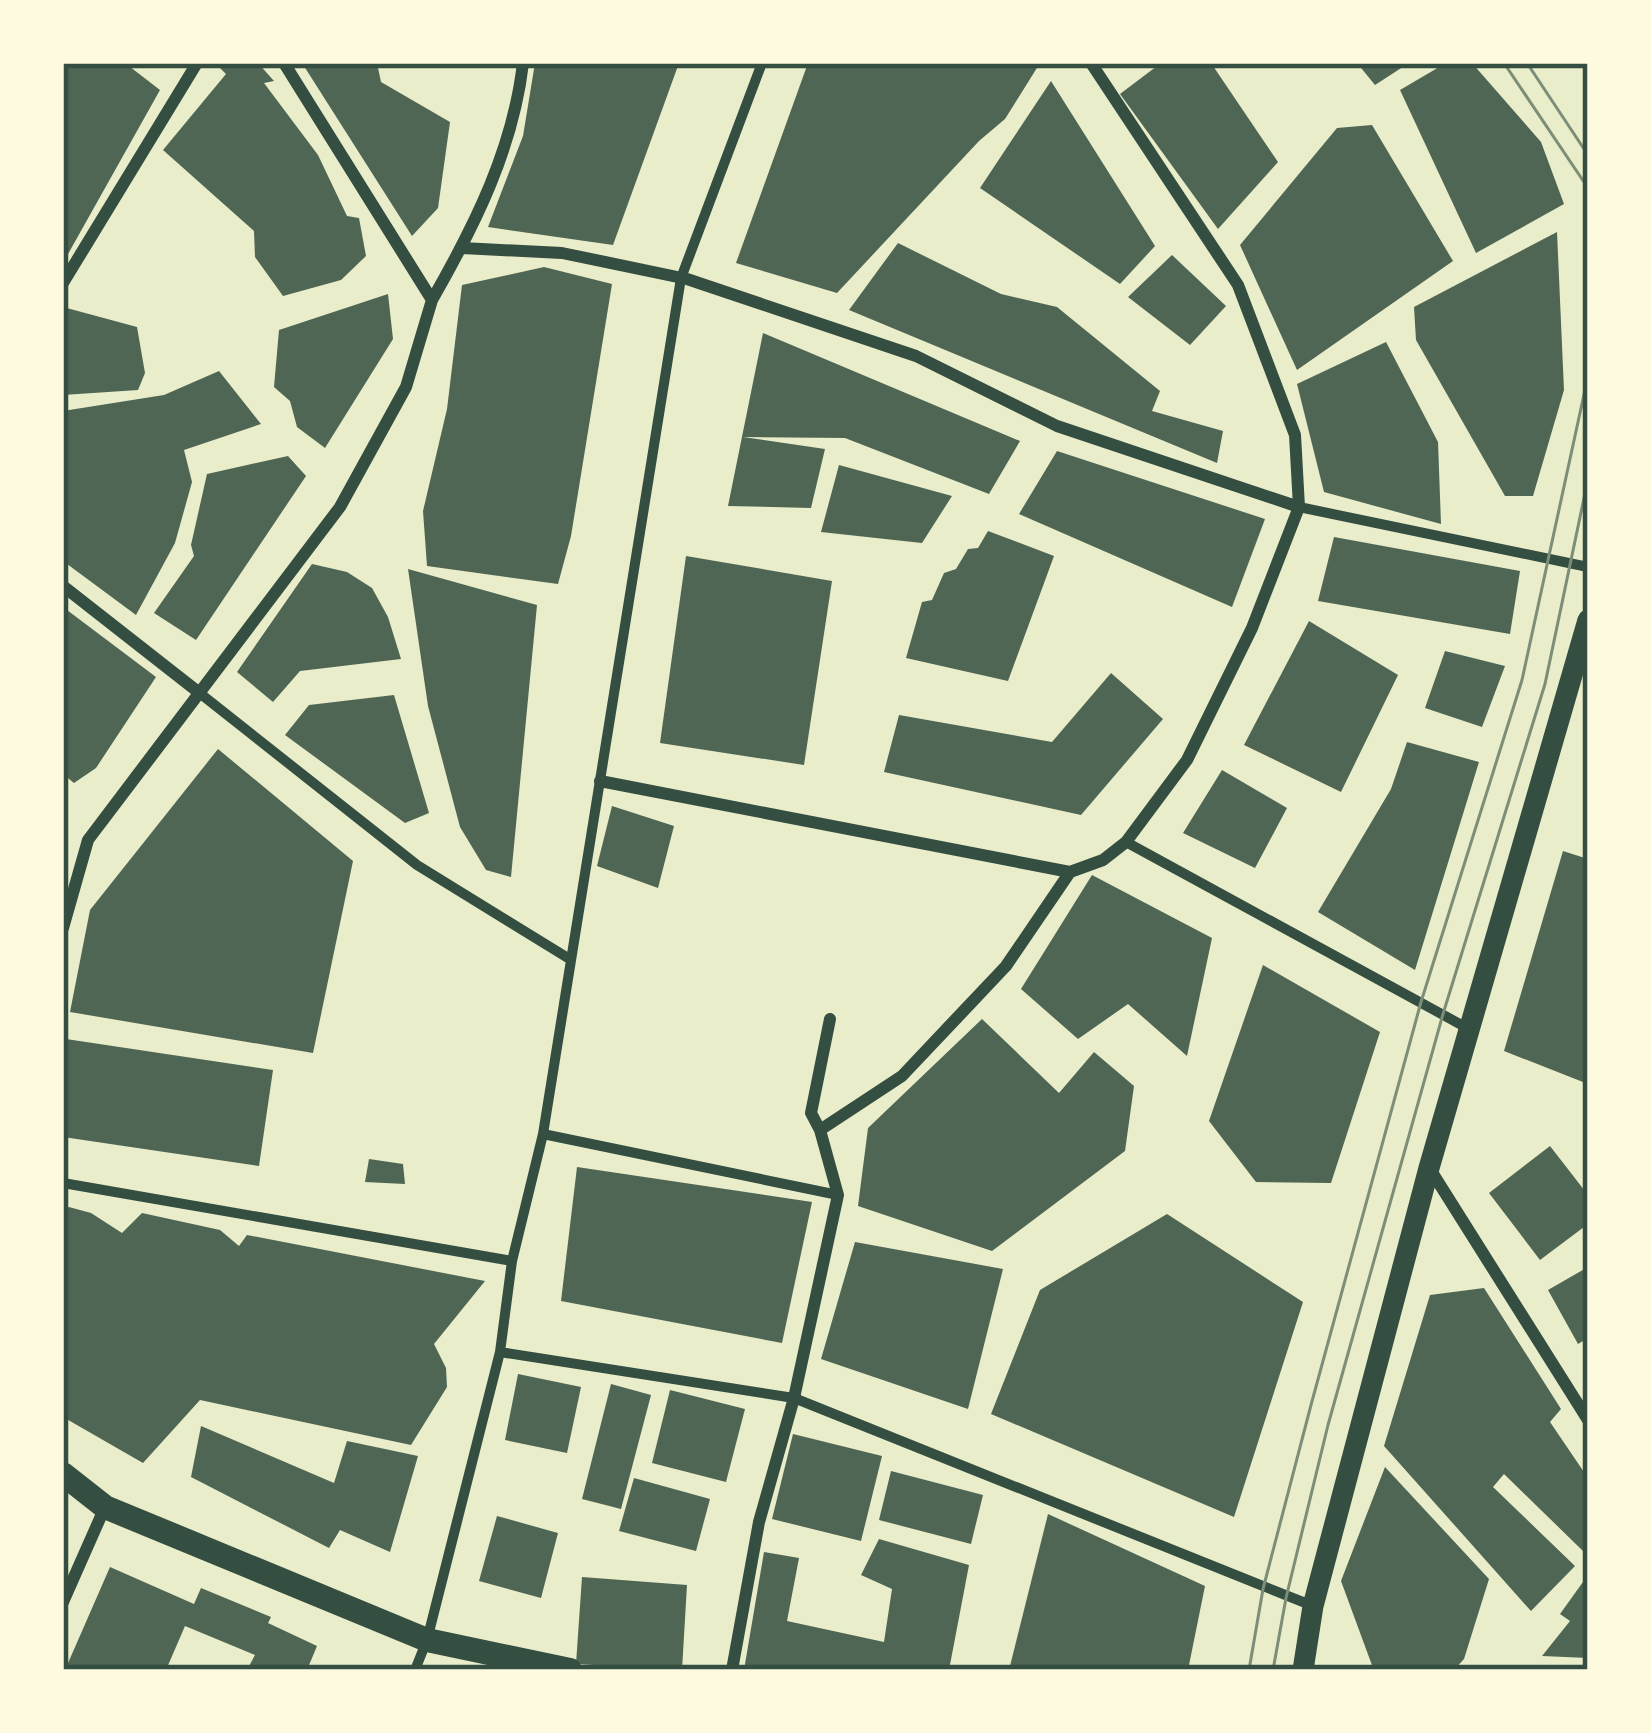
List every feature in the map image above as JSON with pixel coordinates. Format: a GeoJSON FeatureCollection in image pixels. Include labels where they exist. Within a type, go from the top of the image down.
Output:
{"type":"FeatureCollection","features":[{"type":"Feature","properties":{"kind":"main road"},"geometry":{"type":"LineString","coordinates":[[63,1474],[105,1507],[427,1640],[569,1670]]}},
{"type":"Feature","properties":{"kind":"street"},"geometry":{"type":"LineString","coordinates":[[63,283],[197,63]]}},
{"type":"Feature","properties":{"kind":"street"},"geometry":{"type":"LineString","coordinates":[[284,63],[432,300]]}},
{"type":"Feature","properties":{"kind":"street"},"geometry":{"type":"LineString","coordinates":[[63,928],[88,840],[340,507],[406,387],[432,300],[475,225],[517,115],[523,63]]}},
{"type":"Feature","properties":{"kind":"street"},"geometry":{"type":"LineString","coordinates":[[415,1670],[427,1640],[500,1352],[512,1261],[543,1134],[681,278],[762,63]]}},
{"type":"Feature","properties":{"kind":"street"},"geometry":{"type":"LineString","coordinates":[[600,781],[1070,872],[1103,860],[1126,842],[1187,760],[1252,628],[1300,507],[1295,435],[1238,284],[1091,63]]}},
{"type":"Feature","properties":{"kind":"street"},"geometry":{"type":"LineString","coordinates":[[462,248],[562,253],[681,278],[916,356],[1057,426],[1300,507],[1588,567]]}},
{"type":"Feature","properties":{"kind":"street"},"geometry":{"type":"LineString","coordinates":[[63,586],[417,865],[568,958]]}},
{"type":"Feature","properties":{"kind":"street"},"geometry":{"type":"LineString","coordinates":[[1303,1670],[1313,1606],[1430,1168],[1588,620]]}},
{"type":"Feature","properties":{"kind":"street"},"geometry":{"type":"LineString","coordinates":[[1126,842],[1469,1029]]}},
{"type":"Feature","properties":{"kind":"street"},"geometry":{"type":"LineString","coordinates":[[820,1130],[902,1076],[1006,966],[1070,872]]}},
{"type":"Feature","properties":{"kind":"street"},"geometry":{"type":"LineString","coordinates":[[731,1670],[759,1522],[794,1398],[838,1195],[811,1113],[830,1019]]}},
{"type":"Feature","properties":{"kind":"street"},"geometry":{"type":"LineString","coordinates":[[543,1134],[838,1195]]}},
{"type":"Feature","properties":{"kind":"street"},"geometry":{"type":"LineString","coordinates":[[1430,1168],[1588,1420]]}},
{"type":"Feature","properties":{"kind":"street"},"geometry":{"type":"LineString","coordinates":[[63,1183],[512,1261]]}},
{"type":"Feature","properties":{"kind":"street"},"geometry":{"type":"LineString","coordinates":[[500,1352],[794,1398],[1313,1606]]}},
{"type":"Feature","properties":{"kind":"street"},"geometry":{"type":"LineString","coordinates":[[63,1602],[105,1507]]}},
{"type":"Feature","properties":{"kind":"building"},"geometry":{"type":"Polygon","coordinates":[[[63,63],[125,63],[160,90],[63,263],[63,63]]]}},
{"type":"Feature","properties":{"kind":"building"},"geometry":{"type":"Polygon","coordinates":[[[215,63],[258,63],[274,81],[264,83],[318,155],[347,216],[359,218],[366,256],[341,280],[283,296],[255,257],[254,231],[163,150],[226,74],[215,63]]]}},
{"type":"Feature","properties":{"kind":"building"},"geometry":{"type":"Polygon","coordinates":[[[302,63],[377,63],[381,82],[450,122],[438,208],[412,236],[302,63]]]}},
{"type":"Feature","properties":{"kind":"building"},"geometry":{"type":"Polygon","coordinates":[[[535,63],[679,63],[613,245],[488,227],[523,136],[535,63]]]}},
{"type":"Feature","properties":{"kind":"building"},"geometry":{"type":"Polygon","coordinates":[[[808,63],[1040,63],[1005,119],[837,293],[736,263],[808,63]]]}},
{"type":"Feature","properties":{"kind":"building"},"geometry":{"type":"Polygon","coordinates":[[[1161,63],[1211,63],[1278,162],[1218,229],[1120,94],[1161,63]]]}},
{"type":"Feature","properties":{"kind":"building"},"geometry":{"type":"Polygon","coordinates":[[[1357,63],[1409,63],[1375,85],[1357,63]]]}},
{"type":"Feature","properties":{"kind":"building"},"geometry":{"type":"Polygon","coordinates":[[[1446,63],[1472,63],[1541,142],[1564,204],[1476,253],[1400,90],[1446,63]]]}},
{"type":"Feature","properties":{"kind":"building"},"geometry":{"type":"Polygon","coordinates":[[[1051,81],[1155,246],[1120,284],[980,188],[1051,81]]]}},
{"type":"Feature","properties":{"kind":"building"},"geometry":{"type":"Polygon","coordinates":[[[1372,125],[1453,261],[1297,370],[1240,245],[1337,128],[1372,125]]]}},
{"type":"Feature","properties":{"kind":"building"},"geometry":{"type":"Polygon","coordinates":[[[1557,232],[1564,390],[1533,496],[1505,496],[1416,340],[1414,307],[1557,232]]]}},
{"type":"Feature","properties":{"kind":"building"},"geometry":{"type":"Polygon","coordinates":[[[898,243],[1001,294],[1057,307],[1160,391],[1152,411],[1223,431],[1217,463],[849,310],[898,243]]]}},
{"type":"Feature","properties":{"kind":"building"},"geometry":{"type":"Polygon","coordinates":[[[1172,255],[1226,306],[1190,345],[1128,297],[1172,255]]]}},
{"type":"Feature","properties":{"kind":"building"},"geometry":{"type":"Polygon","coordinates":[[[544,267],[612,284],[571,536],[558,584],[427,566],[423,511],[447,409],[462,285],[544,267]]]}},
{"type":"Feature","properties":{"kind":"building"},"geometry":{"type":"Polygon","coordinates":[[[388,294],[393,339],[325,448],[297,427],[290,401],[274,387],[279,330],[388,294]]]}},
{"type":"Feature","properties":{"kind":"building"},"geometry":{"type":"Polygon","coordinates":[[[63,307],[137,327],[145,373],[138,390],[63,395],[63,307]]]}},
{"type":"Feature","properties":{"kind":"building"},"geometry":{"type":"Polygon","coordinates":[[[763,333],[1020,441],[989,494],[845,438],[743,437],[825,449],[811,508],[728,506],[763,333]]]}},
{"type":"Feature","properties":{"kind":"building"},"geometry":{"type":"Polygon","coordinates":[[[1386,342],[1438,442],[1441,524],[1324,492],[1297,384],[1386,342]]]}},
{"type":"Feature","properties":{"kind":"building"},"geometry":{"type":"Polygon","coordinates":[[[219,371],[261,424],[184,450],[192,482],[175,543],[136,615],[63,561],[67,489],[63,411],[164,395],[219,371]]]}},
{"type":"Feature","properties":{"kind":"building"},"geometry":{"type":"Polygon","coordinates":[[[1057,451],[1265,519],[1232,607],[1019,514],[1057,451]]]}},
{"type":"Feature","properties":{"kind":"building"},"geometry":{"type":"Polygon","coordinates":[[[288,456],[306,476],[196,640],[154,613],[194,556],[191,545],[207,474],[288,456]]]}},
{"type":"Feature","properties":{"kind":"building"},"geometry":{"type":"Polygon","coordinates":[[[839,465],[952,496],[922,543],[821,532],[839,465]]]}},
{"type":"Feature","properties":{"kind":"building"},"geometry":{"type":"Polygon","coordinates":[[[988,531],[1054,556],[1008,681],[906,658],[922,602],[932,600],[944,573],[956,569],[968,549],[978,548],[988,531]]]}},
{"type":"Feature","properties":{"kind":"building"},"geometry":{"type":"Polygon","coordinates":[[[1334,537],[1520,571],[1510,634],[1318,601],[1334,537]]]}},
{"type":"Feature","properties":{"kind":"building"},"geometry":{"type":"Polygon","coordinates":[[[686,556],[832,581],[804,765],[660,743],[686,556]]]}},
{"type":"Feature","properties":{"kind":"building"},"geometry":{"type":"Polygon","coordinates":[[[312,564],[347,572],[372,588],[388,617],[401,659],[300,671],[273,702],[237,672],[312,564]]]}},
{"type":"Feature","properties":{"kind":"building"},"geometry":{"type":"Polygon","coordinates":[[[408,569],[537,605],[511,877],[486,870],[460,827],[428,706],[408,569]]]}},
{"type":"Feature","properties":{"kind":"building"},"geometry":{"type":"Polygon","coordinates":[[[63,607],[156,677],[96,768],[74,783],[63,774],[63,607]]]}},
{"type":"Feature","properties":{"kind":"building"},"geometry":{"type":"Polygon","coordinates":[[[1309,621],[1398,675],[1341,792],[1244,745],[1309,621]]]}},
{"type":"Feature","properties":{"kind":"building"},"geometry":{"type":"Polygon","coordinates":[[[1445,651],[1505,666],[1482,727],[1425,708],[1445,651]]]}},
{"type":"Feature","properties":{"kind":"building"},"geometry":{"type":"Polygon","coordinates":[[[1111,673],[1163,719],[1081,815],[884,772],[899,715],[1052,742],[1111,673]]]}},
{"type":"Feature","properties":{"kind":"building"},"geometry":{"type":"Polygon","coordinates":[[[394,695],[429,813],[405,823],[285,735],[309,705],[394,695]]]}},
{"type":"Feature","properties":{"kind":"building"},"geometry":{"type":"Polygon","coordinates":[[[1407,742],[1479,762],[1415,970],[1318,912],[1391,789],[1407,742]]]}},
{"type":"Feature","properties":{"kind":"building"},"geometry":{"type":"Polygon","coordinates":[[[218,749],[353,861],[313,1053],[70,1012],[90,910],[218,749]]]}},
{"type":"Feature","properties":{"kind":"building"},"geometry":{"type":"Polygon","coordinates":[[[1222,770],[1287,808],[1255,868],[1183,833],[1222,770]]]}},
{"type":"Feature","properties":{"kind":"building"},"geometry":{"type":"Polygon","coordinates":[[[612,806],[674,826],[658,888],[597,866],[612,806]]]}},
{"type":"Feature","properties":{"kind":"building"},"geometry":{"type":"Polygon","coordinates":[[[1563,851],[1588,859],[1588,1084],[1504,1051],[1563,851]]]}},
{"type":"Feature","properties":{"kind":"building"},"geometry":{"type":"Polygon","coordinates":[[[1092,875],[1212,938],[1187,1056],[1128,1004],[1078,1039],[1021,989],[1092,875]]]}},
{"type":"Feature","properties":{"kind":"building"},"geometry":{"type":"Polygon","coordinates":[[[1263,965],[1380,1032],[1331,1183],[1256,1182],[1209,1121],[1263,965]]]}},
{"type":"Feature","properties":{"kind":"building"},"geometry":{"type":"Polygon","coordinates":[[[982,1019],[1059,1093],[1094,1052],[1134,1086],[1125,1151],[992,1251],[858,1206],[868,1128],[982,1019]]]}},
{"type":"Feature","properties":{"kind":"building"},"geometry":{"type":"Polygon","coordinates":[[[66,1039],[273,1070],[259,1166],[63,1137],[66,1039]]]}},
{"type":"Feature","properties":{"kind":"building"},"geometry":{"type":"Polygon","coordinates":[[[1550,1146],[1588,1195],[1588,1224],[1540,1260],[1489,1193],[1550,1146]]]}},
{"type":"Feature","properties":{"kind":"building"},"geometry":{"type":"Polygon","coordinates":[[[369,1159],[403,1164],[405,1184],[365,1182],[369,1159]]]}},
{"type":"Feature","properties":{"kind":"building"},"geometry":{"type":"Polygon","coordinates":[[[577,1167],[812,1202],[782,1343],[561,1301],[577,1167]]]}},
{"type":"Feature","properties":{"kind":"building"},"geometry":{"type":"Polygon","coordinates":[[[63,1209],[91,1213],[122,1233],[142,1213],[220,1230],[239,1246],[247,1235],[485,1281],[434,1344],[446,1368],[447,1387],[411,1445],[200,1400],[143,1463],[63,1417],[63,1209]]]}},
{"type":"Feature","properties":{"kind":"building"},"geometry":{"type":"Polygon","coordinates":[[[1167,1214],[1303,1302],[1234,1517],[991,1414],[1040,1290],[1167,1214]]]}},
{"type":"Feature","properties":{"kind":"building"},"geometry":{"type":"Polygon","coordinates":[[[855,1242],[1003,1269],[968,1409],[821,1359],[855,1242]]]}},
{"type":"Feature","properties":{"kind":"building"},"geometry":{"type":"Polygon","coordinates":[[[1588,1267],[1588,1338],[1578,1344],[1548,1290],[1588,1267]]]}},
{"type":"Feature","properties":{"kind":"building"},"geometry":{"type":"Polygon","coordinates":[[[1484,1288],[1561,1409],[1550,1422],[1588,1478],[1588,1543],[1583,1551],[1504,1474],[1493,1487],[1575,1566],[1531,1611],[1384,1446],[1430,1295],[1484,1288]]]}},
{"type":"Feature","properties":{"kind":"building"},"geometry":{"type":"Polygon","coordinates":[[[518,1374],[581,1387],[567,1453],[505,1440],[518,1374]]]}},
{"type":"Feature","properties":{"kind":"building"},"geometry":{"type":"Polygon","coordinates":[[[611,1384],[651,1395],[621,1509],[582,1499],[611,1384]]]}},
{"type":"Feature","properties":{"kind":"building"},"geometry":{"type":"Polygon","coordinates":[[[670,1390],[745,1409],[726,1482],[652,1463],[670,1390]]]}},
{"type":"Feature","properties":{"kind":"building"},"geometry":{"type":"Polygon","coordinates":[[[201,1426],[334,1483],[347,1441],[418,1456],[390,1552],[340,1530],[329,1548],[191,1477],[201,1426]]]}},
{"type":"Feature","properties":{"kind":"building"},"geometry":{"type":"Polygon","coordinates":[[[793,1434],[882,1456],[861,1541],[772,1519],[793,1434]]]}},
{"type":"Feature","properties":{"kind":"building"},"geometry":{"type":"Polygon","coordinates":[[[1385,1467],[1489,1579],[1464,1659],[1454,1670],[1373,1668],[1341,1581],[1385,1467]]]}},
{"type":"Feature","properties":{"kind":"building"},"geometry":{"type":"Polygon","coordinates":[[[891,1471],[983,1495],[971,1544],[879,1520],[891,1471]]]}},
{"type":"Feature","properties":{"kind":"building"},"geometry":{"type":"Polygon","coordinates":[[[634,1478],[710,1499],[696,1551],[619,1531],[634,1478]]]}},
{"type":"Feature","properties":{"kind":"building"},"geometry":{"type":"Polygon","coordinates":[[[1048,1514],[1205,1586],[1188,1670],[1009,1670],[1048,1514]]]}},
{"type":"Feature","properties":{"kind":"building"},"geometry":{"type":"Polygon","coordinates":[[[497,1516],[558,1533],[541,1598],[479,1581],[497,1516]]]}},
{"type":"Feature","properties":{"kind":"building"},"geometry":{"type":"Polygon","coordinates":[[[879,1539],[969,1565],[949,1670],[744,1670],[764,1552],[799,1558],[787,1621],[884,1642],[892,1589],[861,1575],[879,1539]]]}},
{"type":"Feature","properties":{"kind":"building"},"geometry":{"type":"Polygon","coordinates":[[[110,1567],[194,1604],[201,1588],[271,1617],[268,1623],[317,1646],[307,1670],[247,1670],[255,1655],[185,1626],[166,1670],[65,1670],[110,1567]]]}},
{"type":"Feature","properties":{"kind":"building"},"geometry":{"type":"Polygon","coordinates":[[[1588,1575],[1588,1658],[1542,1656],[1570,1621],[1560,1614],[1588,1575]]]}},
{"type":"Feature","properties":{"kind":"building"},"geometry":{"type":"Polygon","coordinates":[[[582,1577],[687,1585],[682,1670],[576,1664],[582,1577]]]}},
{"type":"Feature","properties":{"kind":"tram line"},"geometry":{"type":"LineString","coordinates":[[1504,63],[1588,188]]}},
{"type":"Feature","properties":{"kind":"tram line"},"geometry":{"type":"LineString","coordinates":[[1527,63],[1588,155]]}},
{"type":"Feature","properties":{"kind":"tram line"},"geometry":{"type":"LineString","coordinates":[[1249,1670],[1263,1589],[1421,1002],[1522,680],[1588,376]]}},
{"type":"Feature","properties":{"kind":"tram line"},"geometry":{"type":"LineString","coordinates":[[1273,1670],[1328,1425],[1443,1014],[1545,684],[1588,479]]}}]}
